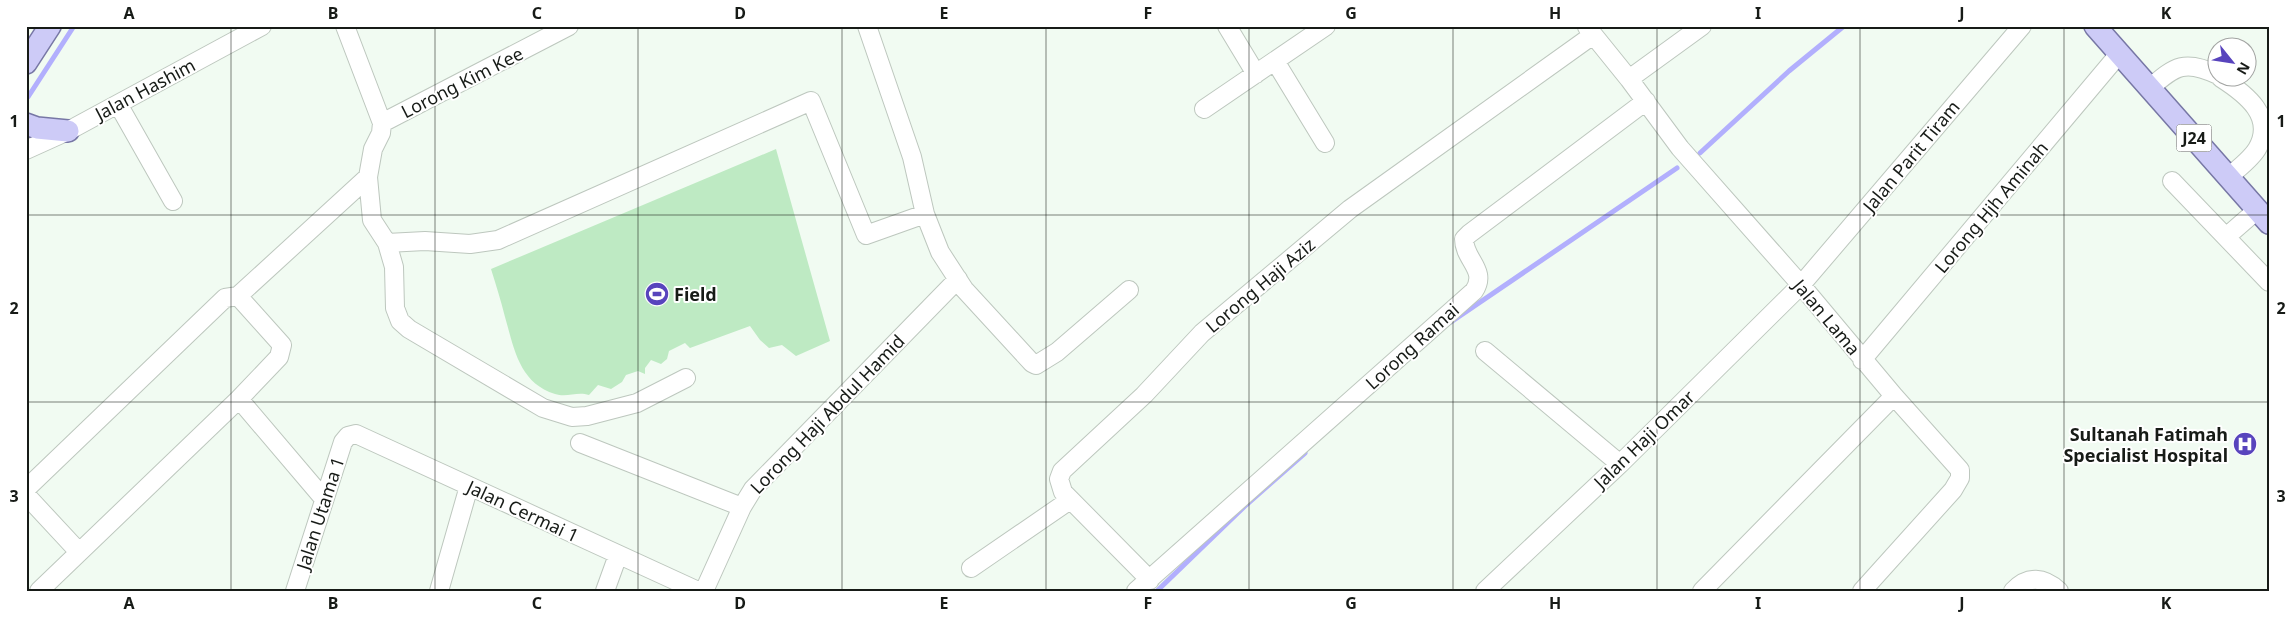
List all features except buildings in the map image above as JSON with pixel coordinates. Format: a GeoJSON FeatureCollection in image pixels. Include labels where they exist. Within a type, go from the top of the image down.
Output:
{"type":"FeatureCollection","features":[{"type":"Feature","properties":{"kind":"main road"},"geometry":{"type":"LineString","coordinates":[[26,63],[50,26]]}},
{"type":"Feature","properties":{"kind":"main road","name":"J24"},"geometry":{"type":"LineString","coordinates":[[2095,26],[2263,216]]}},
{"type":"Feature","properties":{"kind":"main road"},"geometry":{"type":"LineString","coordinates":[[26,124],[37,128],[68,131]]}},
{"type":"Feature","properties":{"kind":"street","name":"Jalan Hashim"},"geometry":{"type":"LineString","coordinates":[[26,150],[68,131],[262,26]]}},
{"type":"Feature","properties":{"kind":"street"},"geometry":{"type":"LineString","coordinates":[[345,26],[382,123],[382,133],[373,149],[368,177],[372,220],[386,243],[394,266],[395,308],[400,321],[409,329],[543,408],[572,417],[587,416],[637,403],[686,378]]}},
{"type":"Feature","properties":{"kind":"street","name":"Lorong Kim Kee"},"geometry":{"type":"LineString","coordinates":[[382,123],[569,26]]}},
{"type":"Feature","properties":{"kind":"street"},"geometry":{"type":"LineString","coordinates":[[867,26],[912,157],[925,214],[940,252],[976,302],[1032,363],[1036,365],[1057,352],[1129,290]]}},
{"type":"Feature","properties":{"kind":"street"},"geometry":{"type":"LineString","coordinates":[[1227,26],[1256,74]]}},
{"type":"Feature","properties":{"kind":"street"},"geometry":{"type":"LineString","coordinates":[[1204,109],[1326,26]]}},
{"type":"Feature","properties":{"kind":"street"},"geometry":{"type":"LineString","coordinates":[[1629,79],[1702,26]]}},
{"type":"Feature","properties":{"kind":"street","name":"Jalan Parit Tiram"},"geometry":{"type":"LineString","coordinates":[[1801,285],[2022,26]]}},
{"type":"Feature","properties":{"kind":"street","name":"Jalan Lama"},"geometry":{"type":"LineString","coordinates":[[1590,30],[1680,148],[1801,285],[1862,360],[1960,470],[1960,478],[1953,490],[1862,591]]}},
{"type":"Feature","properties":{"kind":"street","name":"Lorong Haji Aziz"},"geometry":{"type":"LineString","coordinates":[[1143,585],[1060,486],[1059,479],[1062,471],[1144,395],[1202,333],[1350,209],[1590,30]]}},
{"type":"Feature","properties":{"kind":"street","name":"Lorong Hjh Aminah"},"geometry":{"type":"LineString","coordinates":[[1862,360],[2119,54]]}},
{"type":"Feature","properties":{"kind":"street"},"geometry":{"type":"LineString","coordinates":[[1275,61],[1325,144]]}},
{"type":"Feature","properties":{"kind":"street"},"geometry":{"type":"LineString","coordinates":[[2150,88],[2169,70],[2177,67],[2197,67],[2208,71]]}},
{"type":"Feature","properties":{"kind":"street"},"geometry":{"type":"LineString","coordinates":[[2228,177],[2257,149],[2262,134],[2263,120],[2256,107],[2235,88]]}},
{"type":"Feature","properties":{"kind":"street"},"geometry":{"type":"LineString","coordinates":[[386,243],[425,241],[470,244],[498,240],[811,101],[866,235],[925,214]]}},
{"type":"Feature","properties":{"kind":"street","name":"Lorong Ramai"},"geometry":{"type":"LineString","coordinates":[[1143,585],[1474,291],[1479,283],[1479,275],[1464,246],[1464,239],[1469,234],[1646,102]]}},
{"type":"Feature","properties":{"kind":"street"},"geometry":{"type":"LineString","coordinates":[[118,104],[174,201]]}},
{"type":"Feature","properties":{"kind":"street"},"geometry":{"type":"LineString","coordinates":[[26,489],[226,298],[238,296],[368,177]]}},
{"type":"Feature","properties":{"kind":"street"},"geometry":{"type":"LineString","coordinates":[[2172,181],[2269,282]]}},
{"type":"Feature","properties":{"kind":"street"},"geometry":{"type":"LineString","coordinates":[[2226,237],[2263,216]]}},
{"type":"Feature","properties":{"kind":"street","name":"Lorong Haji Abdul Hamid"},"geometry":{"type":"LineString","coordinates":[[704,591],[742,507],[762,480],[958,279]]}},
{"type":"Feature","properties":{"kind":"street","name":"Jalan Haji Omar"},"geometry":{"type":"LineString","coordinates":[[1485,591],[1620,464],[1801,285]]}},
{"type":"Feature","properties":{"kind":"street"},"geometry":{"type":"LineString","coordinates":[[39,591],[239,399],[279,357],[282,345],[238,296]]}},
{"type":"Feature","properties":{"kind":"street"},"geometry":{"type":"LineString","coordinates":[[1485,350],[1620,464]]}},
{"type":"Feature","properties":{"kind":"street"},"geometry":{"type":"LineString","coordinates":[[1702,591],[1894,396]]}},
{"type":"Feature","properties":{"kind":"street"},"geometry":{"type":"LineString","coordinates":[[239,399],[324,499]]}},
{"type":"Feature","properties":{"kind":"street","name":"Jalan Cermai 1"},"geometry":{"type":"LineString","coordinates":[[348,436],[356,434],[698,591]]}},
{"type":"Feature","properties":{"kind":"street","name":"Jalan Utama 1"},"geometry":{"type":"LineString","coordinates":[[295,591],[342,442],[348,436]]}},
{"type":"Feature","properties":{"kind":"street"},"geometry":{"type":"LineString","coordinates":[[580,443],[742,507]]}},
{"type":"Feature","properties":{"kind":"street"},"geometry":{"type":"LineString","coordinates":[[439,591],[469,486]]}},
{"type":"Feature","properties":{"kind":"street"},"geometry":{"type":"LineString","coordinates":[[26,495],[79,552]]}},
{"type":"Feature","properties":{"kind":"street"},"geometry":{"type":"LineString","coordinates":[[971,568],[1070,500]]}},
{"type":"Feature","properties":{"kind":"street"},"geometry":{"type":"LineString","coordinates":[[605,591],[618,554]]}},
{"type":"Feature","properties":{"kind":"street"},"geometry":{"type":"LineString","coordinates":[[2014,591],[2031,579],[2040,579],[2059,591]]}},
{"type":"Feature","properties":{"kind":"green space","name":"Field"},"geometry":{"type":"Polygon","coordinates":[[[776,149],[830,341],[796,356],[782,345],[769,348],[760,340],[750,326],[690,348],[685,343],[669,351],[667,359],[661,364],[651,360],[645,368],[645,374],[638,371],[626,375],[622,382],[611,389],[598,385],[589,395],[555,394],[533,382],[515,352],[491,269],[776,149]]]}},
{"type":"Feature","properties":{"kind":"waterway"},"geometry":{"type":"LineString","coordinates":[[28,97],[74,26]]}},
{"type":"Feature","properties":{"kind":"waterway"},"geometry":{"type":"LineString","coordinates":[[1700,153],[1789,71],[1844,26]]}},
{"type":"Feature","properties":{"kind":"waterway"},"geometry":{"type":"LineString","coordinates":[[1451,322],[1677,168]]}},
{"type":"Feature","properties":{"kind":"waterway"},"geometry":{"type":"LineString","coordinates":[[1157,591],[1246,505],[1305,453]]}},
{"type":"Feature","properties":{"kind":"place","name":"Field"},"geometry":{"type":"Point","coordinates":[657,294]}},
{"type":"Feature","properties":{"kind":"place","name":"Sultanah Fatimah Specialist Hospital"},"geometry":{"type":"Point","coordinates":[2245,444]}}]}
